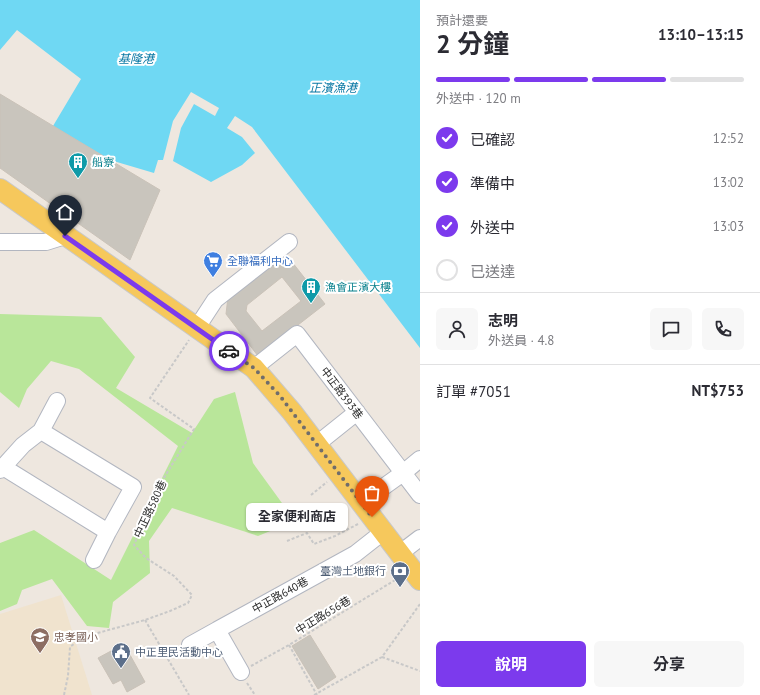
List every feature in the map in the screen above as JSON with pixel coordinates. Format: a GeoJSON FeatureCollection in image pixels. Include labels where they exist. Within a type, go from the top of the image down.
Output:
{"type":"FeatureCollection","features":[{"type":"Feature","properties":{"kind":"main road"},"geometry":{"type":"LineString","coordinates":[[0,189],[196,329],[254,368],[280,396],[416,575]]}},
{"type":"Feature","properties":{"kind":"lane"},"geometry":{"type":"LineString","coordinates":[[0,242],[46,242],[65,236]]}},
{"type":"Feature","properties":{"kind":"lane"},"geometry":{"type":"LineString","coordinates":[[196,329],[215,300],[289,242]]}},
{"type":"Feature","properties":{"kind":"lane","name":"中正路393巷"},"geometry":{"type":"LineString","coordinates":[[254,368],[297,334],[420,495]]}},
{"type":"Feature","properties":{"kind":"lane"},"geometry":{"type":"LineString","coordinates":[[57,401],[41,431],[23,445],[1,468],[108,532]]}},
{"type":"Feature","properties":{"kind":"lane"},"geometry":{"type":"LineString","coordinates":[[317,444],[357,412]]}},
{"type":"Feature","properties":{"kind":"lane"},"geometry":{"type":"LineString","coordinates":[[41,431],[133,487],[94,560]]}},
{"type":"Feature","properties":{"kind":"lane","name":"中正路640巷"},"geometry":{"type":"LineString","coordinates":[[190,644],[354,554],[372,517],[403,473],[420,459]]}},
{"type":"Feature","properties":{"kind":"lane"},"geometry":{"type":"LineString","coordinates":[[399,554],[420,538]]}},
{"type":"Feature","properties":{"kind":"lane"},"geometry":{"type":"LineString","coordinates":[[217,630],[241,672]]}},
{"type":"Feature","properties":{"kind":"path","name":"中正路580巷"},"geometry":{"type":"LineString","coordinates":[[64,695],[68,676],[70,647],[83,637],[145,620],[188,603],[192,595],[174,576],[146,558],[134,545],[157,489],[194,429],[150,398],[196,329]]}},
{"type":"Feature","properties":{"kind":"path"},"geometry":{"type":"LineString","coordinates":[[311,495],[339,473]]}},
{"type":"Feature","properties":{"kind":"path"},"geometry":{"type":"LineString","coordinates":[[287,542],[307,533],[314,544],[335,536],[372,517]]}},
{"type":"Feature","properties":{"kind":"path","name":"中正路656巷"},"geometry":{"type":"LineString","coordinates":[[241,672],[416,575]]}},
{"type":"Feature","properties":{"kind":"path"},"geometry":{"type":"LineString","coordinates":[[289,645],[316,695],[382,657],[420,604]]}},
{"type":"Feature","properties":{"kind":"path"},"geometry":{"type":"LineString","coordinates":[[145,620],[189,695]]}},
{"type":"Feature","properties":{"kind":"path"},"geometry":{"type":"LineString","coordinates":[[382,657],[420,671]]}},
{"type":"Feature","properties":{"kind":"shaded area","name":"忠孝國小"},"geometry":{"type":"Polygon","coordinates":[[[61,595],[92,695],[0,695],[0,614],[61,595]]]}},
{"type":"Feature","properties":{"kind":"green space"},"geometry":{"type":"Polygon","coordinates":[[[0,314],[101,317],[135,357],[116,388],[192,433],[214,399],[235,392],[253,463],[295,521],[258,536],[172,508],[149,541],[150,573],[113,602],[109,628],[87,626],[52,579],[22,590],[17,604],[0,611],[0,543],[34,530],[111,580],[178,446],[79,369],[51,361],[27,389],[19,408],[0,392],[0,314]]]}},
{"type":"Feature","properties":{"kind":"water","name":"正濱漁港"},"geometry":{"type":"Polygon","coordinates":[[[0,0],[420,0],[420,348],[252,127],[235,116],[227,128],[242,137],[255,153],[242,165],[211,182],[173,161],[181,128],[194,104],[215,116],[219,108],[191,92],[173,121],[163,160],[158,160],[154,173],[83,152],[53,126],[81,79],[17,30],[0,50],[0,0]]]}},
{"type":"Feature","properties":{"kind":"building","name":"船寮"},"geometry":{"type":"Polygon","coordinates":[[[0,94],[160,190],[130,260],[0,168],[0,94]]]}},
{"type":"Feature","properties":{"kind":"building","name":"漁會正濱大樓"},"geometry":{"type":"Polygon","coordinates":[[[285,253],[325,304],[258,356],[226,314],[228,297],[285,253]],[[282,277],[247,305],[246,311],[262,331],[301,301],[282,277]]]}},
{"type":"Feature","properties":{"kind":"building"},"geometry":{"type":"Polygon","coordinates":[[[310,635],[336,677],[318,689],[292,646],[310,635]]]}},
{"type":"Feature","properties":{"kind":"building","name":"中正里民活動中心"},"geometry":{"type":"Polygon","coordinates":[[[124,644],[145,682],[127,692],[121,680],[113,684],[98,658],[124,644]]]}},
{"type":"Feature","properties":{"kind":"way so far"},"geometry":{"type":"LineString","coordinates":[[229,351],[254,368],[280,396],[372,517]]}},
{"type":"Feature","properties":{"kind":"place","name":"船寮"},"geometry":{"type":"Point","coordinates":[78,179]}},
{"type":"Feature","properties":{"kind":"place","name":"全聯福利中心"},"geometry":{"type":"Point","coordinates":[213,278]}},
{"type":"Feature","properties":{"kind":"place","name":"漁會正濱大樓"},"geometry":{"type":"Point","coordinates":[311,304]}},
{"type":"Feature","properties":{"kind":"place","name":"全家便利商店"},"geometry":{"type":"Point","coordinates":[372,517]}},
{"type":"Feature","properties":{"kind":"place","name":"臺灣土地銀行"},"geometry":{"type":"Point","coordinates":[400,588]}},
{"type":"Feature","properties":{"kind":"place","name":"忠孝國小"},"geometry":{"type":"Point","coordinates":[40,654]}},
{"type":"Feature","properties":{"kind":"place","name":"中正里民活動中心"},"geometry":{"type":"Point","coordinates":[121,669]}},
{"type":"Feature","properties":{"kind":"route"},"geometry":{"type":"LineString","coordinates":[[65,236],[229,351]]}},
{"type":"Feature","properties":{"kind":"water label","name":"基隆港"},"geometry":{"type":"Point","coordinates":[136,59]}}]}
